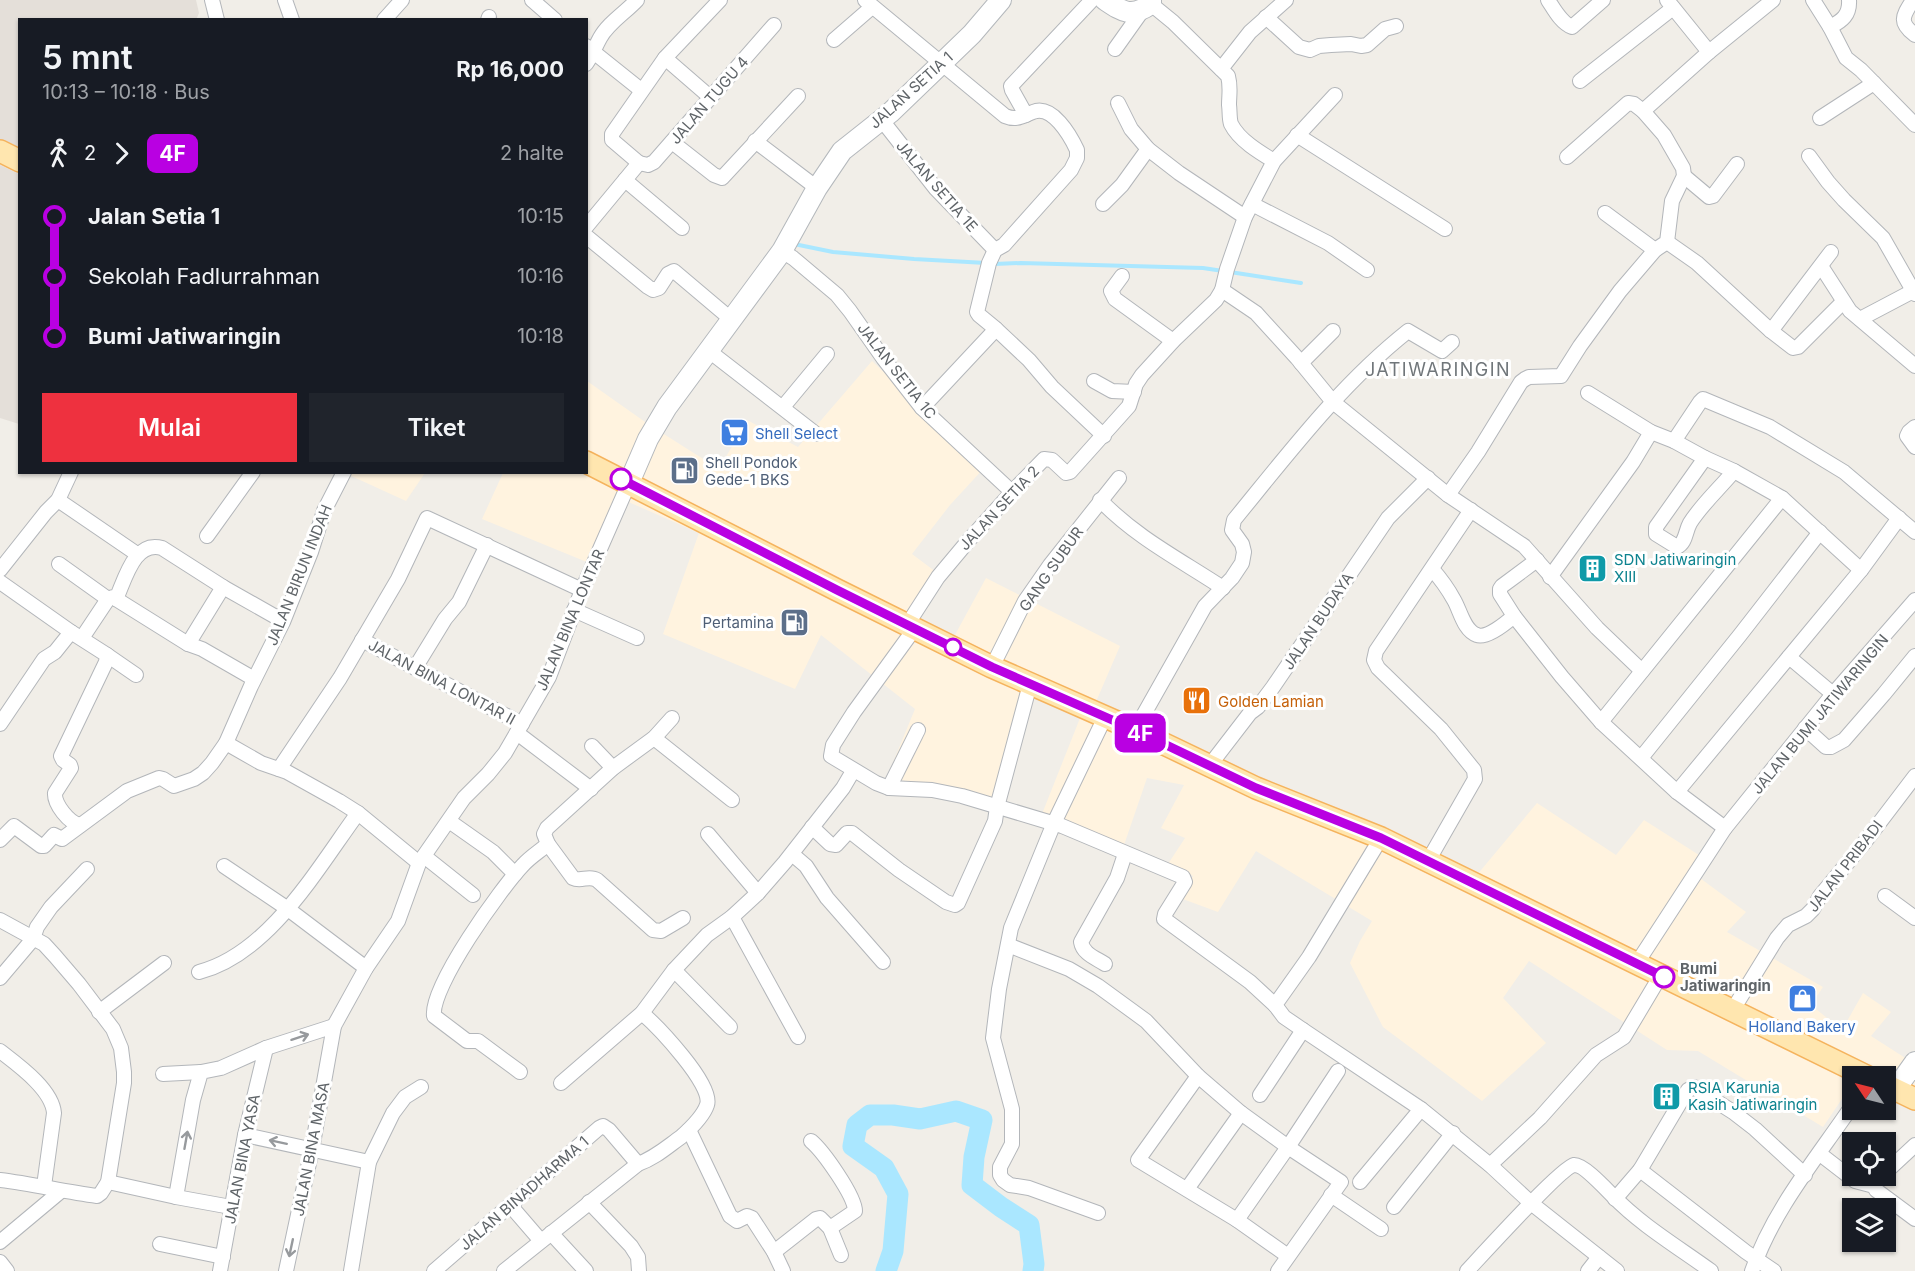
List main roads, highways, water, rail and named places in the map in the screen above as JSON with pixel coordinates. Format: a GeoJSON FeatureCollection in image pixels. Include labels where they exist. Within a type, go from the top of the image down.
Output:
{"type":"FeatureCollection","features":[{"type":"Feature","properties":{"kind":"main road"},"geometry":{"type":"LineString","coordinates":[[0,151],[18,160]]}},
{"type":"Feature","properties":{"kind":"main road"},"geometry":{"type":"LineString","coordinates":[[588,463],[992,667],[1135,730],[1256,788],[1381,838],[1846,1066]]}},
{"type":"Feature","properties":{"kind":"main road"},"geometry":{"type":"LineString","coordinates":[[1896,1091],[1915,1099]]}},
{"type":"Feature","properties":{"kind":"waterway"},"geometry":{"type":"LineString","coordinates":[[794,244],[833,252],[986,263]]}},
{"type":"Feature","properties":{"kind":"waterway"},"geometry":{"type":"LineString","coordinates":[[994,264],[1203,268],[1223,271]]}},
{"type":"Feature","properties":{"kind":"waterway"},"geometry":{"type":"LineString","coordinates":[[1230,272],[1301,283]]}},
{"type":"Feature","properties":{"kind":"waterway"},"geometry":{"type":"LineString","coordinates":[[886,1271],[893,1251],[898,1194],[884,1168],[853,1146],[857,1125],[870,1115],[893,1115],[920,1119],[956,1111],[982,1120],[974,1157],[972,1185],[1029,1225],[1033,1271]]}},
{"type":"Feature","properties":{"kind":"place","name":"Shell Select"},"geometry":{"type":"Point","coordinates":[734,433]}},
{"type":"Feature","properties":{"kind":"place","name":"Shell Pondok Gede-1 BKS"},"geometry":{"type":"Point","coordinates":[684,471]}},
{"type":"Feature","properties":{"kind":"place","name":"SDN Jatiwaringin XIII"},"geometry":{"type":"Point","coordinates":[1593,568]}},
{"type":"Feature","properties":{"kind":"place","name":"Pertamina"},"geometry":{"type":"Point","coordinates":[795,622]}},
{"type":"Feature","properties":{"kind":"place","name":"Golden Lamian"},"geometry":{"type":"Point","coordinates":[1197,701]}},
{"type":"Feature","properties":{"kind":"place","name":"Bumi Jatiwaringin"},"geometry":{"type":"Point","coordinates":[1664,977]}},
{"type":"Feature","properties":{"kind":"place","name":"Holland Bakery"},"geometry":{"type":"Point","coordinates":[1802,999]}},
{"type":"Feature","properties":{"kind":"place","name":"RSIA Karunia Kasih Jatiwaringin"},"geometry":{"type":"Point","coordinates":[1667,1096]}},
{"type":"Feature","properties":{"kind":"district","name":"JATIWARINGIN"},"geometry":{"type":"Point","coordinates":[1438,369]}}]}
